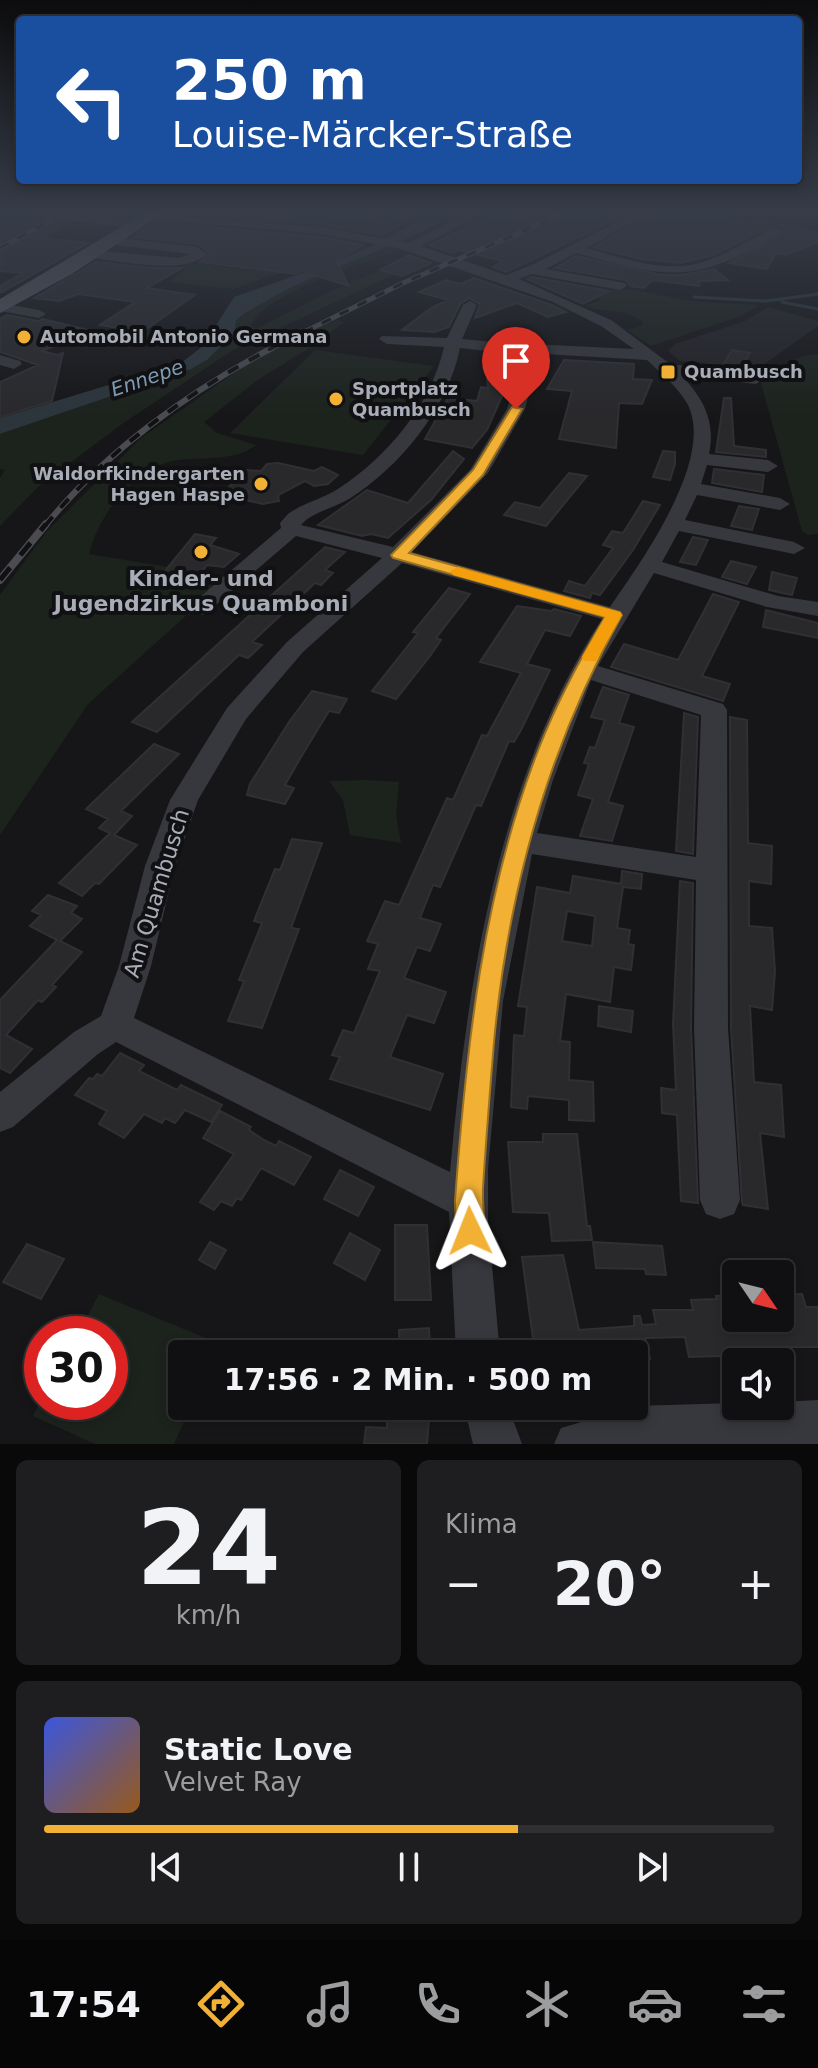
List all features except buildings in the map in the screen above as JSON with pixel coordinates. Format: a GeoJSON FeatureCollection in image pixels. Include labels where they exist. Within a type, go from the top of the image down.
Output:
{"type":"FeatureCollection","features":[{"type":"Feature","properties":{"kind":"main road"},"geometry":{"type":"LineString","coordinates":[[0,307],[44,281]]}},
{"type":"Feature","properties":{"kind":"street"},"geometry":{"type":"LineString","coordinates":[[477,1340],[468,1201],[476,1085],[487,994],[518,841],[548,748],[583,669],[673,524],[690,488],[701,446],[698,408],[685,388],[626,323],[591,315],[513,281]]}},
{"type":"Feature","properties":{"kind":"street"},"geometry":{"type":"LineString","coordinates":[[594,281],[620,286]]}},
{"type":"Feature","properties":{"kind":"street"},"geometry":{"type":"LineString","coordinates":[[292,529],[290,523],[294,517],[324,505],[355,486],[420,420],[436,392],[470,305]]}},
{"type":"Feature","properties":{"kind":"street"},"geometry":{"type":"LineString","coordinates":[[0,307],[39,314]]}},
{"type":"Feature","properties":{"kind":"street"},"geometry":{"type":"LineString","coordinates":[[0,322],[28,327]]}},
{"type":"Feature","properties":{"kind":"street"},"geometry":{"type":"LineString","coordinates":[[387,339],[535,351],[565,349],[658,361],[756,379]]}},
{"type":"Feature","properties":{"kind":"street","name":"Am Quambusch"},"geometry":{"type":"LineString","coordinates":[[115,1025],[135,966],[160,866],[184,800],[236,714],[295,647],[398,555],[478,473],[502,438],[516,409],[529,358],[535,351]]}},
{"type":"Feature","properties":{"kind":"street"},"geometry":{"type":"LineString","coordinates":[[699,458],[768,466]]}},
{"type":"Feature","properties":{"kind":"street"},"geometry":{"type":"LineString","coordinates":[[690,488],[780,504]]}},
{"type":"Feature","properties":{"kind":"street"},"geometry":{"type":"LineString","coordinates":[[673,524],[794,548]]}},
{"type":"Feature","properties":{"kind":"street"},"geometry":{"type":"LineString","coordinates":[[292,529],[614,615]]}},
{"type":"Feature","properties":{"kind":"street"},"geometry":{"type":"LineString","coordinates":[[196,610],[292,529]]}},
{"type":"Feature","properties":{"kind":"street"},"geometry":{"type":"LineString","coordinates":[[650,565],[775,602],[818,609]]}},
{"type":"Feature","properties":{"kind":"street"},"geometry":{"type":"LineString","coordinates":[[583,669],[714,710],[711,1028],[720,1200]]}},
{"type":"Feature","properties":{"kind":"street"},"geometry":{"type":"LineString","coordinates":[[518,841],[711,871]]}},
{"type":"Feature","properties":{"kind":"street"},"geometry":{"type":"LineString","coordinates":[[8,1099],[115,1025],[468,1201]]}},
{"type":"Feature","properties":{"kind":"street"},"geometry":{"type":"LineString","coordinates":[[489,1420],[491,1432],[499,1444]]}},
{"type":"Feature","properties":{"kind":"street"},"geometry":{"type":"LineString","coordinates":[[577,1444],[635,1429],[813,1430]]}},
{"type":"Feature","properties":{"kind":"shaded area"},"geometry":{"type":"Polygon","coordinates":[[[169,281],[255,281],[233,289],[169,281]]]}},
{"type":"Feature","properties":{"kind":"shaded area"},"geometry":{"type":"Polygon","coordinates":[[[304,281],[314,281],[260,313],[251,325],[256,329],[352,281],[379,281],[233,350],[122,424],[38,487],[0,526],[0,478],[5,470],[0,469],[0,434],[191,369],[207,360],[235,332],[237,320],[262,302],[304,281]]]}},
{"type":"Feature","properties":{"kind":"shaded area"},"geometry":{"type":"Polygon","coordinates":[[[617,287],[692,301],[760,305],[738,317],[651,346],[627,330],[641,326],[643,322],[622,313],[584,306],[601,300],[597,297],[617,287]]]}},
{"type":"Feature","properties":{"kind":"shaded area"},"geometry":{"type":"Polygon","coordinates":[[[768,307],[818,321],[818,326],[759,368],[749,367],[741,374],[717,370],[719,366],[699,362],[696,365],[679,360],[668,351],[675,344],[745,321],[768,307]]]}},
{"type":"Feature","properties":{"kind":"shaded area"},"geometry":{"type":"Polygon","coordinates":[[[337,320],[344,322],[259,379],[204,422],[217,433],[256,445],[230,456],[162,464],[134,482],[110,508],[89,554],[229,577],[88,704],[0,835],[0,595],[46,532],[141,438],[280,345],[337,320]]]}},
{"type":"Feature","properties":{"kind":"shaded area","name":"Sportplatz Quambusch"},"geometry":{"type":"Polygon","coordinates":[[[315,350],[434,366],[363,455],[230,433],[315,350]]]}},
{"type":"Feature","properties":{"kind":"shaded area"},"geometry":{"type":"Polygon","coordinates":[[[818,354],[818,534],[808,535],[802,531],[759,376],[803,356],[818,354]]]}},
{"type":"Feature","properties":{"kind":"shaded area"},"geometry":{"type":"Polygon","coordinates":[[[329,781],[399,782],[396,815],[401,843],[350,835],[343,800],[329,781]]]}},
{"type":"Feature","properties":{"kind":"shaded area"},"geometry":{"type":"Polygon","coordinates":[[[99,1294],[210,1340],[168,1340],[168,1420],[185,1420],[174,1444],[95,1444],[42,1420],[128,1420],[128,1316],[87,1316],[99,1294]]]}},
{"type":"Feature","properties":{"kind":"water","name":"Ennepe"},"geometry":{"type":"Polygon","coordinates":[[[279,281],[306,281],[243,315],[236,321],[235,332],[207,360],[191,369],[0,434],[0,418],[181,363],[203,346],[234,297],[279,281]]]}},
{"type":"Feature","properties":{"kind":"waterway"},"geometry":{"type":"LineString","coordinates":[[694,297],[766,301],[818,294]]}},
{"type":"Feature","properties":{"kind":"waterway"},"geometry":{"type":"LineString","coordinates":[[782,302],[818,309]]}},
{"type":"Feature","properties":{"kind":"railway"},"geometry":{"type":"LineString","coordinates":[[272,348],[407,281]]}},
{"type":"Feature","properties":{"kind":"railway"},"geometry":{"type":"LineString","coordinates":[[45,526],[94,473],[150,426],[210,384],[272,348]]}},
{"type":"Feature","properties":{"kind":"railway"},"geometry":{"type":"LineString","coordinates":[[268,350],[272,348]]}},
{"type":"Feature","properties":{"kind":"railway"},"geometry":{"type":"LineString","coordinates":[[0,580],[46,524]]}},
{"type":"Feature","properties":{"kind":"slow traffic"},"geometry":{"type":"LineString","coordinates":[[458,571],[614,615],[590,657]]}},
{"type":"Feature","properties":{"kind":"place","name":"Automobil Antonio Germana"},"geometry":{"type":"Point","coordinates":[24,337]}},
{"type":"Feature","properties":{"kind":"place","name":"Quambusch"},"geometry":{"type":"Point","coordinates":[668,372]}},
{"type":"Feature","properties":{"kind":"place","name":"Sportplatz Quambusch"},"geometry":{"type":"Point","coordinates":[336,399]}},
{"type":"Feature","properties":{"kind":"place","name":"Waldorfkindergarten Hagen Haspe"},"geometry":{"type":"Point","coordinates":[261,484]}},
{"type":"Feature","properties":{"kind":"place","name":"Kinder- und Jugendzirkus Quamboni"},"geometry":{"type":"Point","coordinates":[201,552]}},
{"type":"Feature","properties":{"kind":"route"},"geometry":{"type":"LineString","coordinates":[[470,1231],[468,1201],[476,1085],[487,994],[518,841],[548,748],[583,669],[614,615],[398,555],[478,473],[502,438],[516,409]]}}]}
